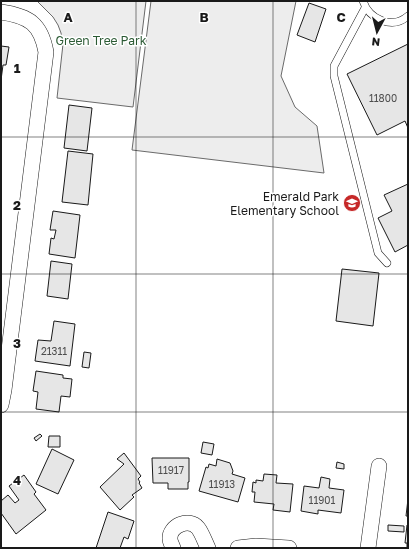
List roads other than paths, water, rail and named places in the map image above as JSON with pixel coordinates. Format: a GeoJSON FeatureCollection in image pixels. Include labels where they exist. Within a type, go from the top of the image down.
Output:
{"type":"FeatureCollection","features":[{"type":"Feature","properties":{"kind":"street"},"geometry":{"type":"LineString","coordinates":[[1,12],[11,14],[31,22],[42,34],[46,52],[46,64],[1,405]]}},
{"type":"Feature","properties":{"kind":"street"},"geometry":{"type":"LineString","coordinates":[[368,548],[379,466]]}},
{"type":"Feature","properties":{"kind":"street"},"geometry":{"type":"LineString","coordinates":[[173,548],[170,540],[171,533],[179,524],[186,523],[193,524],[198,527],[208,548]]}},
{"type":"Feature","properties":{"kind":"street"},"geometry":{"type":"LineString","coordinates":[[238,548],[256,546],[289,548]]}},
{"type":"Feature","properties":{"kind":"lane"},"geometry":{"type":"LineString","coordinates":[[387,263],[378,252],[334,76],[334,66],[364,4],[373,16],[383,22],[394,22],[408,16]]}},
{"type":"Feature","properties":{"kind":"place","name":"Emerald Park Elementary School"},"geometry":{"type":"Point","coordinates":[352,203]}},
{"type":"Feature","properties":{"kind":"park label","name":"Green Tree Park"},"geometry":{"type":"Point","coordinates":[101,40]}}]}
